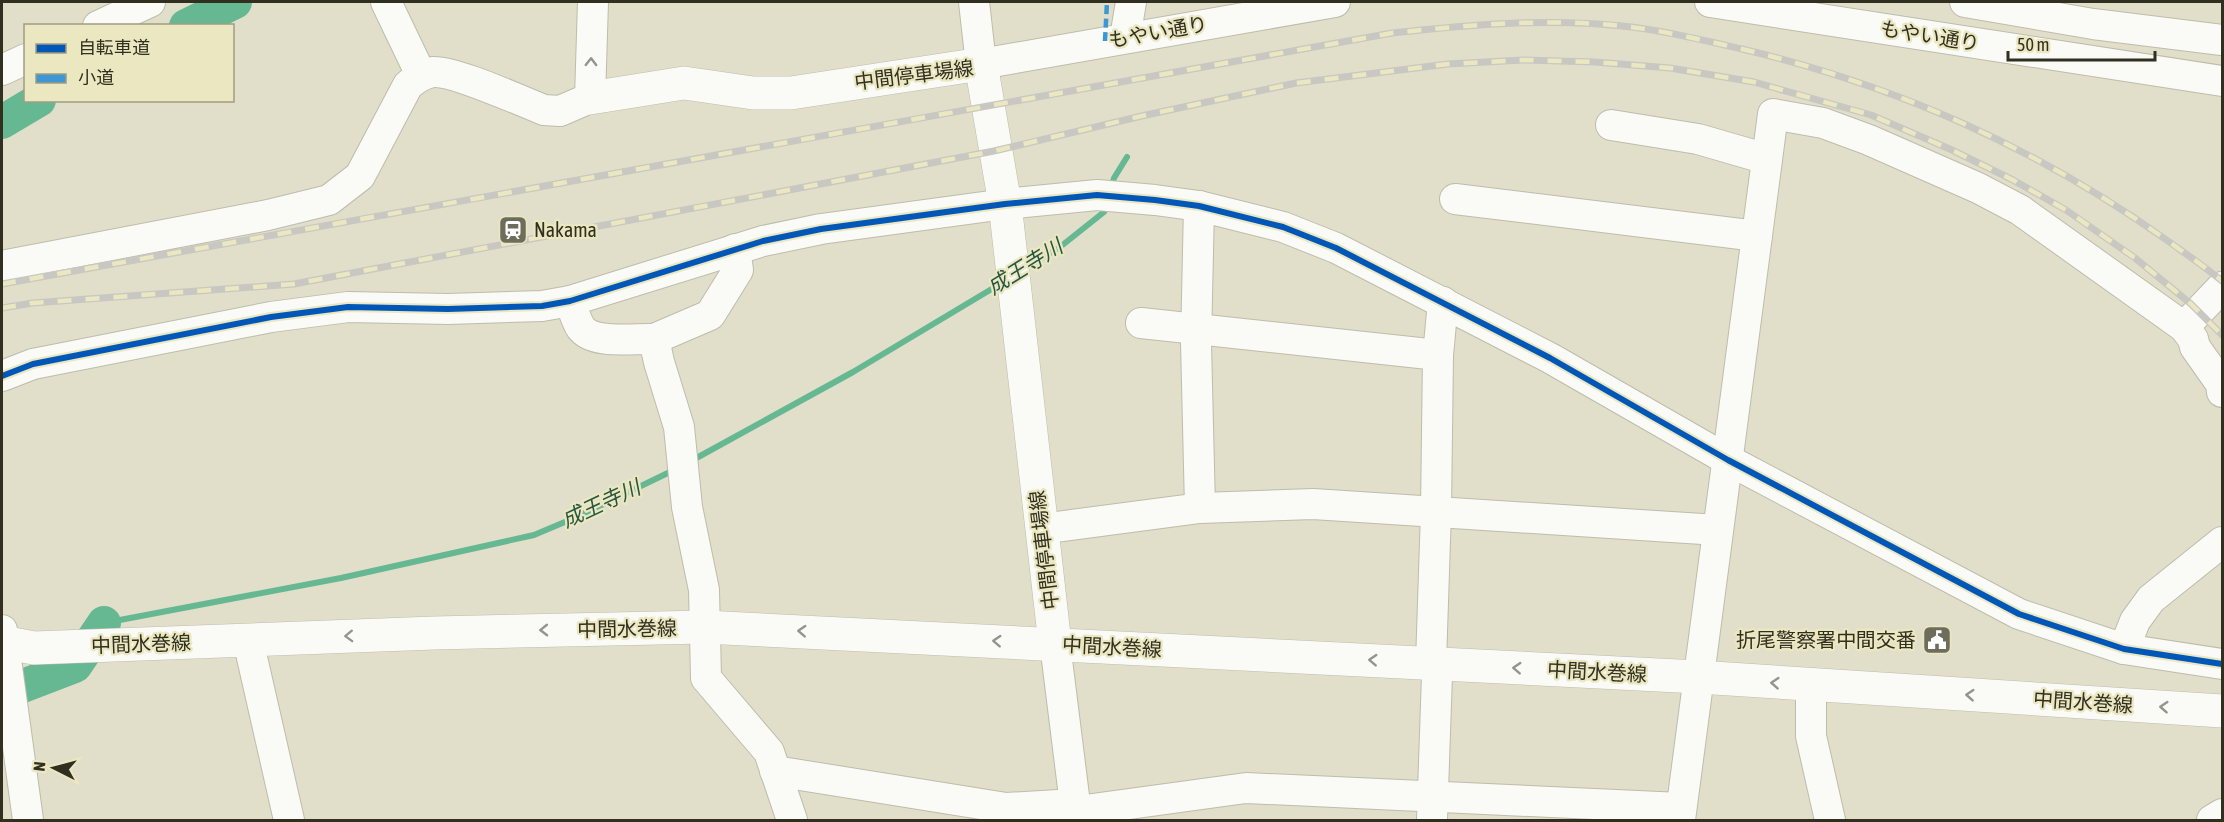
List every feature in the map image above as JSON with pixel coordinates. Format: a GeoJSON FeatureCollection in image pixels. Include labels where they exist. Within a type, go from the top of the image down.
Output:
{"type":"FeatureCollection","features":[{"type":"Feature","properties":{"kind":"main road","name":"中間停車場線"},"geometry":{"type":"LineString","coordinates":[[591,98],[684,83],[753,93],[791,93],[981,64],[1005,204],[1055,644]]}},
{"type":"Feature","properties":{"kind":"main road","name":"中間水巻線"},"geometry":{"type":"LineString","coordinates":[[2,638],[34,648],[434,633],[704,627],[1698,677],[2223,711]]}},
{"type":"Feature","properties":{"kind":"street"},"geometry":{"type":"LineString","coordinates":[[102,24],[150,2]]}},
{"type":"Feature","properties":{"kind":"street"},"geometry":{"type":"LineString","coordinates":[[386,2],[421,75]]}},
{"type":"Feature","properties":{"kind":"street"},"geometry":{"type":"LineString","coordinates":[[974,2],[981,64]]}},
{"type":"Feature","properties":{"kind":"street"},"geometry":{"type":"LineString","coordinates":[[1125,38],[1132,2]]}},
{"type":"Feature","properties":{"kind":"street","name":"もやい通り"},"geometry":{"type":"LineString","coordinates":[[981,64],[1335,2]]}},
{"type":"Feature","properties":{"kind":"street","name":"もやい通り"},"geometry":{"type":"LineString","coordinates":[[1710,2],[1794,8],[2086,60],[2223,81]]}},
{"type":"Feature","properties":{"kind":"street"},"geometry":{"type":"LineString","coordinates":[[1965,2],[2093,24],[2223,40]]}},
{"type":"Feature","properties":{"kind":"street"},"geometry":{"type":"LineString","coordinates":[[2,266],[268,215],[329,200],[360,176],[408,85],[421,75],[435,72],[454,75],[544,110],[560,111],[591,98],[593,14]]}},
{"type":"Feature","properties":{"kind":"street"},"geometry":{"type":"LineString","coordinates":[[2086,60],[2093,24]]}},
{"type":"Feature","properties":{"kind":"street"},"geometry":{"type":"LineString","coordinates":[[2,70],[24,60]]}},
{"type":"Feature","properties":{"kind":"street"},"geometry":{"type":"LineString","coordinates":[[775,771],[1006,808],[1076,812],[1246,788],[1433,808],[1681,814],[1773,114],[1823,123],[1947,173],[2020,210],[2184,327],[2193,339],[2195,348],[2221,384],[2223,392]]}},
{"type":"Feature","properties":{"kind":"street"},"geometry":{"type":"LineString","coordinates":[[1611,125],[1698,140],[1767,159]]}},
{"type":"Feature","properties":{"kind":"street"},"geometry":{"type":"LineString","coordinates":[[2,375],[33,364],[271,317],[348,307],[515,308],[570,301],[763,241],[821,230],[1005,204],[1097,195],[1155,200],[1199,206],[1283,227],[1336,249],[1560,363],[1728,460],[2019,614],[2124,649],[2223,664]]}},
{"type":"Feature","properties":{"kind":"street"},"geometry":{"type":"LineString","coordinates":[[1455,199],[1757,236]]}},
{"type":"Feature","properties":{"kind":"street"},"geometry":{"type":"LineString","coordinates":[[1199,206],[1197,328],[1200,508]]}},
{"type":"Feature","properties":{"kind":"street"},"geometry":{"type":"LineString","coordinates":[[570,301],[580,327],[589,335],[599,339],[654,339],[710,315],[738,270],[735,249]]}},
{"type":"Feature","properties":{"kind":"street"},"geometry":{"type":"LineString","coordinates":[[2184,327],[2223,287]]}},
{"type":"Feature","properties":{"kind":"street"},"geometry":{"type":"LineString","coordinates":[[1433,808],[1437,675],[1431,663],[1438,355],[1443,302]]}},
{"type":"Feature","properties":{"kind":"street"},"geometry":{"type":"LineString","coordinates":[[1142,323],[1438,355]]}},
{"type":"Feature","properties":{"kind":"street"},"geometry":{"type":"LineString","coordinates":[[654,339],[679,427],[687,507],[704,590],[706,678],[769,752],[792,820]]}},
{"type":"Feature","properties":{"kind":"street"},"geometry":{"type":"LineString","coordinates":[[1041,529],[1200,508],[1313,504],[1718,530]]}},
{"type":"Feature","properties":{"kind":"street"},"geometry":{"type":"LineString","coordinates":[[2124,649],[2135,621],[2151,599],[2223,542]]}},
{"type":"Feature","properties":{"kind":"street"},"geometry":{"type":"LineString","coordinates":[[2,638],[28,820]]}},
{"type":"Feature","properties":{"kind":"street"},"geometry":{"type":"LineString","coordinates":[[248,640],[288,820]]}},
{"type":"Feature","properties":{"kind":"street"},"geometry":{"type":"LineString","coordinates":[[1055,644],[1076,812]]}},
{"type":"Feature","properties":{"kind":"street"},"geometry":{"type":"LineString","coordinates":[[1811,685],[1811,735],[1830,820]]}},
{"type":"Feature","properties":{"kind":"street"},"geometry":{"type":"LineString","coordinates":[[2212,820],[2223,814]]}},
{"type":"Feature","properties":{"kind":"waterway"},"geometry":{"type":"LineString","coordinates":[[190,24],[235,2]]}},
{"type":"Feature","properties":{"kind":"waterway"},"geometry":{"type":"LineString","coordinates":[[2,122],[36,102]]}},
{"type":"Feature","properties":{"kind":"waterway","name":"成王寺川"},"geometry":{"type":"LineString","coordinates":[[1111,189],[1114,178],[1127,157]]}},
{"type":"Feature","properties":{"kind":"waterway","name":"成王寺川"},"geometry":{"type":"LineString","coordinates":[[1024,269],[1060,247],[1104,212],[1106,204]]}},
{"type":"Feature","properties":{"kind":"waterway","name":"成王寺川"},"geometry":{"type":"LineString","coordinates":[[691,461],[853,372],[1005,281]]}},
{"type":"Feature","properties":{"kind":"waterway","name":"成王寺川"},"geometry":{"type":"LineString","coordinates":[[104,623],[341,578],[534,535],[674,470]]}},
{"type":"Feature","properties":{"kind":"waterway","name":"成王寺川"},"geometry":{"type":"LineString","coordinates":[[2,694],[75,666],[104,623]]}},
{"type":"Feature","properties":{"kind":"railway"},"geometry":{"type":"LineString","coordinates":[[2,284],[1392,33],[1478,25],[1535,23],[1622,26],[1682,36],[1800,64],[1911,101],[2017,149],[2068,177],[2168,241],[2222,281]]}},
{"type":"Feature","properties":{"kind":"railway"},"geometry":{"type":"LineString","coordinates":[[2,308],[33,303],[294,284],[994,151],[1296,83],[1448,64],[1523,60],[1595,62],[1670,68],[1754,82],[1871,115],[1952,150],[2013,180],[2066,210],[2135,258],[2191,304],[2222,335]]}},
{"type":"Feature","properties":{"kind":"marked path"},"geometry":{"type":"LineString","coordinates":[[1105,41],[1107,2]]}},
{"type":"Feature","properties":{"kind":"cycle path"},"geometry":{"type":"LineString","coordinates":[[2,376],[33,364],[271,317],[348,307],[448,309],[542,306],[570,301],[763,241],[821,229],[1005,204],[1097,195],[1155,200],[1199,206],[1283,227],[1336,248],[1550,358],[1728,460],[2019,614],[2124,649],[2222,664]]}},
{"type":"Feature","properties":{"kind":"place","name":"Nakama"},"geometry":{"type":"Point","coordinates":[513,230]}},
{"type":"Feature","properties":{"kind":"place","name":"折尾警察署中間交番"},"geometry":{"type":"Point","coordinates":[1937,640]}}]}
